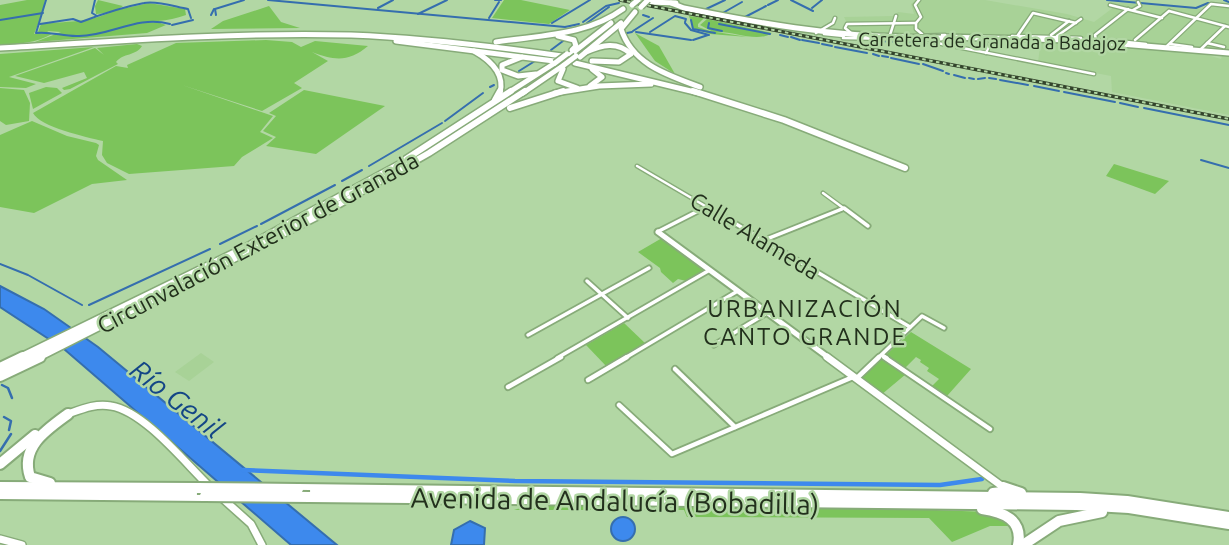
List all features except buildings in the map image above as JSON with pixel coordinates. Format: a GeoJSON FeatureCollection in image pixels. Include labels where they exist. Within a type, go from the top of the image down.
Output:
{"type":"FeatureCollection","features":[{"type":"Feature","properties":{"kind":"highway","name":"Carretera de Granada a Badajoz"},"geometry":{"type":"LineString","coordinates":[[639,4],[679,3],[840,37],[1007,37],[1229,53]]}},
{"type":"Feature","properties":{"kind":"highway"},"geometry":{"type":"LineString","coordinates":[[0,49],[178,36],[301,33],[355,33],[500,41],[579,30],[605,22],[639,4]]}},
{"type":"Feature","properties":{"kind":"highway"},"geometry":{"type":"LineString","coordinates":[[586,52],[639,4]]}},
{"type":"Feature","properties":{"kind":"highway"},"geometry":{"type":"LineString","coordinates":[[486,121],[639,4]]}},
{"type":"Feature","properties":{"kind":"highway"},"geometry":{"type":"LineString","coordinates":[[639,4],[621,29],[625,41],[656,71],[700,88]]}},
{"type":"Feature","properties":{"kind":"highway","name":"Circunvalación Exterior de Granada"},"geometry":{"type":"LineString","coordinates":[[0,369],[107,320],[376,185],[479,123],[639,4]]}},
{"type":"Feature","properties":{"kind":"highway","name":"Carretera de Granada a Badajoz"},"geometry":{"type":"LineString","coordinates":[[798,30],[840,37]]}},
{"type":"Feature","properties":{"kind":"highway"},"geometry":{"type":"LineString","coordinates":[[301,33],[419,39],[567,60],[728,98],[841,137]]}},
{"type":"Feature","properties":{"kind":"highway"},"geometry":{"type":"LineString","coordinates":[[87,44],[294,36],[440,45],[567,60],[620,62],[631,54],[623,47],[610,45],[598,47],[586,52],[567,60],[548,68],[523,76],[509,75],[501,69],[504,63],[513,59],[541,58]]}},
{"type":"Feature","properties":{"kind":"highway"},"geometry":{"type":"LineString","coordinates":[[0,49],[202,37],[319,36],[440,43],[567,60],[707,97],[906,166],[782,113],[700,88],[590,61]]}},
{"type":"Feature","properties":{"kind":"highway"},"geometry":{"type":"LineString","coordinates":[[567,60],[539,49],[536,43],[549,36],[566,36],[576,44],[567,60],[557,78],[566,86],[588,87],[601,80],[598,72],[567,60]]}},
{"type":"Feature","properties":{"kind":"highway","name":"Carretera de Granada a Badajoz"},"geometry":{"type":"LineString","coordinates":[[941,37],[1049,38],[1229,53]]}},
{"type":"Feature","properties":{"kind":"highway"},"geometry":{"type":"LineString","coordinates":[[448,40],[567,60],[652,80],[735,103],[864,151]]}},
{"type":"Feature","properties":{"kind":"highway"},"geometry":{"type":"LineString","coordinates":[[440,45],[483,55],[500,77],[503,84],[501,94],[479,113]]}},
{"type":"Feature","properties":{"kind":"highway","name":"Circunvalación Exterior de Granada"},"geometry":{"type":"LineString","coordinates":[[250,249],[398,165],[567,60]]}},
{"type":"Feature","properties":{"kind":"highway"},"geometry":{"type":"LineString","coordinates":[[398,165],[548,68]]}},
{"type":"Feature","properties":{"kind":"highway"},"geometry":{"type":"LineString","coordinates":[[376,185],[486,121],[531,100],[621,84],[657,85],[707,97]]}},
{"type":"Feature","properties":{"kind":"highway","name":"Circunvalación Exterior de Granada"},"geometry":{"type":"LineString","coordinates":[[0,376],[29,358]]}},
{"type":"Feature","properties":{"kind":"highway"},"geometry":{"type":"LineString","coordinates":[[68,414],[38,438],[31,446],[25,463],[30,477],[40,482],[70,488]]}},
{"type":"Feature","properties":{"kind":"highway"},"geometry":{"type":"LineString","coordinates":[[0,464],[46,426]]}},
{"type":"Feature","properties":{"kind":"highway","name":"Avenida de Andalucía (Bobadilla)"},"geometry":{"type":"LineString","coordinates":[[0,487],[201,492],[310,498],[1129,508],[1229,524]]}},
{"type":"Feature","properties":{"kind":"highway"},"geometry":{"type":"LineString","coordinates":[[908,496],[919,492],[997,493],[1002,492],[1003,487],[1018,493],[1043,493],[1059,497]]}},
{"type":"Feature","properties":{"kind":"highway","name":"Avenida de Andalucía (Bobadilla)"},"geometry":{"type":"LineString","coordinates":[[0,496],[298,489],[1059,497],[1127,501],[1229,517]]}},
{"type":"Feature","properties":{"kind":"highway"},"geometry":{"type":"LineString","coordinates":[[948,504],[994,510],[1006,515],[1019,528],[1018,545]]}},
{"type":"Feature","properties":{"kind":"highway"},"geometry":{"type":"LineString","coordinates":[[1023,545],[1050,524],[1066,518],[1089,512],[1129,508]]}},
{"type":"Feature","properties":{"kind":"street"},"geometry":{"type":"LineString","coordinates":[[919,0],[915,5],[921,18],[916,23],[850,24],[846,25],[845,29],[855,34],[1018,35],[1049,38],[1067,22]]}},
{"type":"Feature","properties":{"kind":"street"},"geometry":{"type":"LineString","coordinates":[[1133,10],[1139,4]]}},
{"type":"Feature","properties":{"kind":"street"},"geometry":{"type":"LineString","coordinates":[[1168,45],[1211,4],[1229,6]]}},
{"type":"Feature","properties":{"kind":"street"},"geometry":{"type":"LineString","coordinates":[[1110,5],[1162,18]]}},
{"type":"Feature","properties":{"kind":"street"},"geometry":{"type":"LineString","coordinates":[[1097,40],[1095,35],[1128,9]]}},
{"type":"Feature","properties":{"kind":"street"},"geometry":{"type":"LineString","coordinates":[[1118,43],[1139,40],[1170,10],[1227,26]]}},
{"type":"Feature","properties":{"kind":"street"},"geometry":{"type":"LineString","coordinates":[[1018,35],[1033,13],[1076,23]]}},
{"type":"Feature","properties":{"kind":"street"},"geometry":{"type":"LineString","coordinates":[[892,34],[896,16]]}},
{"type":"Feature","properties":{"kind":"street"},"geometry":{"type":"LineString","coordinates":[[819,33],[835,18]]}},
{"type":"Feature","properties":{"kind":"street"},"geometry":{"type":"LineString","coordinates":[[840,37],[921,40],[1049,38],[1059,35],[1081,19]]}},
{"type":"Feature","properties":{"kind":"street"},"geometry":{"type":"LineString","coordinates":[[916,23],[921,40]]}},
{"type":"Feature","properties":{"kind":"street"},"geometry":{"type":"LineString","coordinates":[[1201,49],[1227,26]]}},
{"type":"Feature","properties":{"kind":"street"},"geometry":{"type":"LineString","coordinates":[[871,36],[892,34]]}},
{"type":"Feature","properties":{"kind":"street"},"geometry":{"type":"LineString","coordinates":[[921,34],[945,46]]}},
{"type":"Feature","properties":{"kind":"street"},"geometry":{"type":"LineString","coordinates":[[840,37],[921,34],[1007,37]]}},
{"type":"Feature","properties":{"kind":"street"},"geometry":{"type":"LineString","coordinates":[[962,36],[969,35]]}},
{"type":"Feature","properties":{"kind":"street"},"geometry":{"type":"LineString","coordinates":[[1018,35],[1026,38]]}},
{"type":"Feature","properties":{"kind":"street"},"geometry":{"type":"LineString","coordinates":[[1059,35],[1229,53]]}},
{"type":"Feature","properties":{"kind":"street"},"geometry":{"type":"LineString","coordinates":[[986,54],[992,39]]}},
{"type":"Feature","properties":{"kind":"street"},"geometry":{"type":"LineString","coordinates":[[921,40],[1094,74]]}},
{"type":"Feature","properties":{"kind":"street"},"geometry":{"type":"LineString","coordinates":[[1139,40],[1146,44]]}},
{"type":"Feature","properties":{"kind":"street"},"geometry":{"type":"LineString","coordinates":[[1207,43],[1224,47]]}},
{"type":"Feature","properties":{"kind":"street"},"geometry":{"type":"LineString","coordinates":[[1220,51],[1228,43]]}},
{"type":"Feature","properties":{"kind":"street"},"geometry":{"type":"LineString","coordinates":[[1168,45],[1189,49]]}},
{"type":"Feature","properties":{"kind":"street","name":"Calle Alameda"},"geometry":{"type":"LineString","coordinates":[[638,166],[910,327]]}},
{"type":"Feature","properties":{"kind":"street"},"geometry":{"type":"LineString","coordinates":[[823,193],[868,226]]}},
{"type":"Feature","properties":{"kind":"street"},"geometry":{"type":"LineString","coordinates":[[706,207],[658,232],[1003,487]]}},
{"type":"Feature","properties":{"kind":"street"},"geometry":{"type":"LineString","coordinates":[[762,241],[842,209]]}},
{"type":"Feature","properties":{"kind":"street"},"geometry":{"type":"LineString","coordinates":[[528,335],[649,268]]}},
{"type":"Feature","properties":{"kind":"street"},"geometry":{"type":"LineString","coordinates":[[508,387],[708,271]]}},
{"type":"Feature","properties":{"kind":"street"},"geometry":{"type":"LineString","coordinates":[[587,281],[628,318]]}},
{"type":"Feature","properties":{"kind":"street"},"geometry":{"type":"LineString","coordinates":[[588,380],[736,292]]}},
{"type":"Feature","properties":{"kind":"street"},"geometry":{"type":"LineString","coordinates":[[714,345],[765,313]]}},
{"type":"Feature","properties":{"kind":"street"},"geometry":{"type":"LineString","coordinates":[[619,405],[672,454],[854,378],[922,316],[944,328]]}},
{"type":"Feature","properties":{"kind":"street"},"geometry":{"type":"LineString","coordinates":[[882,355],[990,429]]}},
{"type":"Feature","properties":{"kind":"street"},"geometry":{"type":"LineString","coordinates":[[675,369],[735,427]]}},
{"type":"Feature","properties":{"kind":"street"},"geometry":{"type":"LineString","coordinates":[[46,426],[68,414],[97,406],[111,406],[124,411],[176,454],[250,523],[262,545]]}},
{"type":"Feature","properties":{"kind":"street"},"geometry":{"type":"LineString","coordinates":[[0,539],[22,545]]}},
{"type":"Feature","properties":{"kind":"shaded area"},"geometry":{"type":"Polygon","coordinates":[[[916,0],[985,0],[1067,14],[1094,22],[1114,7],[1107,5],[1110,2],[1203,9],[1166,46],[999,35],[850,35],[843,29],[847,23],[844,17],[894,16],[898,12],[914,14],[911,4],[916,0]]]}},
{"type":"Feature","properties":{"kind":"shaded area"},"geometry":{"type":"Polygon","coordinates":[[[1213,4],[1229,6],[1229,51],[1172,44],[1213,4]]]}},
{"type":"Feature","properties":{"kind":"shaded area"},"geometry":{"type":"Polygon","coordinates":[[[1041,40],[1197,52],[1221,59],[1222,56],[1229,55],[1229,115],[1112,92],[1111,76],[1038,62],[1041,40]]]}},
{"type":"Feature","properties":{"kind":"shaded area"},"geometry":{"type":"Polygon","coordinates":[[[201,353],[214,362],[189,381],[175,372],[201,353]]]}},
{"type":"Feature","properties":{"kind":"green space"},"geometry":{"type":"Polygon","coordinates":[[[45,0],[34,34],[43,32],[38,32],[41,24],[84,20],[109,13],[96,14],[95,6],[98,0],[123,6],[117,10],[149,3],[185,9],[186,15],[130,24],[157,22],[166,25],[147,33],[35,42],[61,32],[47,31],[52,34],[40,39],[0,45],[0,5],[45,0]]]}},
{"type":"Feature","properties":{"kind":"green space"},"geometry":{"type":"Polygon","coordinates":[[[504,0],[521,0],[570,10],[549,24],[492,18],[504,0]]]}},
{"type":"Feature","properties":{"kind":"green space"},"geometry":{"type":"Polygon","coordinates":[[[269,6],[281,22],[300,28],[211,29],[223,21],[269,6]]]}},
{"type":"Feature","properties":{"kind":"green space"},"geometry":{"type":"Polygon","coordinates":[[[689,16],[704,18],[698,27],[713,32],[700,25],[707,19],[772,33],[759,37],[723,32],[716,32],[748,37],[710,34],[693,28],[689,16]]]}},
{"type":"Feature","properties":{"kind":"green space"},"geometry":{"type":"Polygon","coordinates":[[[635,33],[659,46],[675,74],[655,61],[635,33]]]}},
{"type":"Feature","properties":{"kind":"green space"},"geometry":{"type":"Polygon","coordinates":[[[266,40],[292,42],[301,47],[315,41],[368,46],[354,55],[341,58],[312,52],[328,61],[294,83],[302,88],[262,111],[182,85],[273,116],[260,132],[273,138],[242,157],[234,166],[129,174],[107,163],[102,155],[103,141],[44,123],[33,113],[116,66],[128,68],[127,65],[176,43],[266,40]]]}},
{"type":"Feature","properties":{"kind":"green space"},"geometry":{"type":"Polygon","coordinates":[[[137,44],[142,46],[119,59],[116,62],[118,64],[70,89],[62,88],[87,78],[84,72],[44,83],[15,76],[95,48],[104,55],[97,48],[137,44]]]}},
{"type":"Feature","properties":{"kind":"green space"},"geometry":{"type":"Polygon","coordinates":[[[94,47],[9,77],[36,84],[26,88],[0,87],[0,54],[94,47]]]}},
{"type":"Feature","properties":{"kind":"green space"},"geometry":{"type":"Polygon","coordinates":[[[46,87],[57,88],[62,93],[33,109],[29,93],[46,87]]]}},
{"type":"Feature","properties":{"kind":"green space"},"geometry":{"type":"Polygon","coordinates":[[[0,88],[24,90],[30,103],[29,121],[6,125],[0,121],[0,88]]]}},
{"type":"Feature","properties":{"kind":"green space"},"geometry":{"type":"Polygon","coordinates":[[[304,90],[385,106],[316,154],[266,146],[276,137],[263,131],[276,116],[269,113],[304,90]]]}},
{"type":"Feature","properties":{"kind":"green space"},"geometry":{"type":"Polygon","coordinates":[[[32,121],[67,136],[96,143],[99,145],[96,156],[98,160],[127,180],[92,184],[34,213],[0,207],[0,135],[32,121]]]}},
{"type":"Feature","properties":{"kind":"green space"},"geometry":{"type":"Polygon","coordinates":[[[1114,164],[1169,181],[1155,194],[1106,176],[1114,164]]]}},
{"type":"Feature","properties":{"kind":"green space"},"geometry":{"type":"Polygon","coordinates":[[[662,238],[703,272],[686,281],[678,279],[673,283],[660,268],[638,252],[662,238]]]}},
{"type":"Feature","properties":{"kind":"green space"},"geometry":{"type":"Polygon","coordinates":[[[624,323],[646,344],[607,367],[586,345],[624,323]]]}},
{"type":"Feature","properties":{"kind":"green space"},"geometry":{"type":"Polygon","coordinates":[[[911,332],[971,369],[947,396],[932,386],[939,379],[927,371],[929,368],[920,362],[921,360],[916,357],[905,368],[886,355],[911,332]]]}},
{"type":"Feature","properties":{"kind":"green space"},"geometry":{"type":"Polygon","coordinates":[[[883,358],[906,374],[881,395],[860,379],[883,358]]]}},
{"type":"Feature","properties":{"kind":"green space"},"geometry":{"type":"Polygon","coordinates":[[[530,505],[886,508],[987,512],[1013,523],[1016,541],[1012,538],[1011,526],[990,526],[952,542],[929,518],[687,517],[684,510],[514,510],[530,505]]]}},
{"type":"Feature","properties":{"kind":"water"},"geometry":{"type":"Polygon","coordinates":[[[0,286],[44,309],[98,347],[337,545],[291,545],[64,349],[0,307],[0,286]]]}},
{"type":"Feature","properties":{"kind":"water"},"geometry":{"type":"Polygon","coordinates":[[[623,517],[632,520],[635,529],[632,538],[623,541],[614,538],[611,529],[614,520],[623,517]]]}},
{"type":"Feature","properties":{"kind":"water"},"geometry":{"type":"Polygon","coordinates":[[[470,521],[485,528],[484,545],[451,545],[454,530],[470,521]]]}},
{"type":"Feature","properties":{"kind":"waterway"},"geometry":{"type":"LineString","coordinates":[[42,13],[46,0]]}},
{"type":"Feature","properties":{"kind":"waterway"},"geometry":{"type":"LineString","coordinates":[[95,0],[92,13],[97,16]]}},
{"type":"Feature","properties":{"kind":"waterway"},"geometry":{"type":"LineString","coordinates":[[216,15],[215,9],[244,0]]}},
{"type":"Feature","properties":{"kind":"waterway"},"geometry":{"type":"LineString","coordinates":[[268,0],[419,14]]}},
{"type":"Feature","properties":{"kind":"waterway"},"geometry":{"type":"LineString","coordinates":[[378,8],[393,0]]}},
{"type":"Feature","properties":{"kind":"waterway"},"geometry":{"type":"LineString","coordinates":[[419,14],[447,0]]}},
{"type":"Feature","properties":{"kind":"waterway"},"geometry":{"type":"LineString","coordinates":[[495,0],[501,0]]}},
{"type":"Feature","properties":{"kind":"waterway"},"geometry":{"type":"LineString","coordinates":[[552,23],[590,0]]}},
{"type":"Feature","properties":{"kind":"waterway"},"geometry":{"type":"LineString","coordinates":[[704,10],[725,0]]}},
{"type":"Feature","properties":{"kind":"waterway"},"geometry":{"type":"LineString","coordinates":[[768,5],[778,0]]}},
{"type":"Feature","properties":{"kind":"waterway"},"geometry":{"type":"LineString","coordinates":[[791,0],[813,11]]}},
{"type":"Feature","properties":{"kind":"waterway"},"geometry":{"type":"LineString","coordinates":[[812,8],[822,0]]}},
{"type":"Feature","properties":{"kind":"waterway"},"geometry":{"type":"LineString","coordinates":[[1107,0],[1196,8],[1208,3],[1229,5]]}},
{"type":"Feature","properties":{"kind":"waterway"},"geometry":{"type":"LineString","coordinates":[[1224,0],[1229,2]]}},
{"type":"Feature","properties":{"kind":"waterway"},"geometry":{"type":"LineString","coordinates":[[40,24],[73,19],[81,22],[149,2],[188,9],[191,18]]}},
{"type":"Feature","properties":{"kind":"waterway"},"geometry":{"type":"LineString","coordinates":[[489,18],[499,2]]}},
{"type":"Feature","properties":{"kind":"waterway"},"geometry":{"type":"LineString","coordinates":[[721,14],[742,2]]}},
{"type":"Feature","properties":{"kind":"waterway"},"geometry":{"type":"LineString","coordinates":[[583,22],[606,6],[619,3]]}},
{"type":"Feature","properties":{"kind":"waterway"},"geometry":{"type":"LineString","coordinates":[[745,17],[766,6]]}},
{"type":"Feature","properties":{"kind":"waterway"},"geometry":{"type":"LineString","coordinates":[[587,23],[609,7]]}},
{"type":"Feature","properties":{"kind":"waterway"},"geometry":{"type":"LineString","coordinates":[[211,15],[214,9]]}},
{"type":"Feature","properties":{"kind":"waterway"},"geometry":{"type":"LineString","coordinates":[[0,20],[42,13]]}},
{"type":"Feature","properties":{"kind":"waterway"},"geometry":{"type":"LineString","coordinates":[[42,13],[36,33],[79,36],[146,22],[170,24]]}},
{"type":"Feature","properties":{"kind":"waterway"},"geometry":{"type":"LineString","coordinates":[[419,14],[565,27],[579,24]]}},
{"type":"Feature","properties":{"kind":"waterway"},"geometry":{"type":"LineString","coordinates":[[643,15],[649,17]]}},
{"type":"Feature","properties":{"kind":"waterway"},"geometry":{"type":"LineString","coordinates":[[650,32],[675,16],[686,19],[685,22]]}},
{"type":"Feature","properties":{"kind":"waterway"},"geometry":{"type":"LineString","coordinates":[[633,31],[653,18]]}},
{"type":"Feature","properties":{"kind":"waterway"},"geometry":{"type":"LineString","coordinates":[[172,25],[193,20]]}},
{"type":"Feature","properties":{"kind":"waterway"},"geometry":{"type":"LineString","coordinates":[[691,20],[693,29],[715,33]]}},
{"type":"Feature","properties":{"kind":"waterway"},"geometry":{"type":"LineString","coordinates":[[685,23],[691,30],[709,35]]}},
{"type":"Feature","properties":{"kind":"waterway"},"geometry":{"type":"LineString","coordinates":[[709,23],[708,28],[722,31]]}},
{"type":"Feature","properties":{"kind":"waterway"},"geometry":{"type":"LineString","coordinates":[[719,24],[770,34]]}},
{"type":"Feature","properties":{"kind":"waterway"},"geometry":{"type":"LineString","coordinates":[[627,33],[632,32]]}},
{"type":"Feature","properties":{"kind":"waterway"},"geometry":{"type":"LineString","coordinates":[[636,32],[691,40]]}},
{"type":"Feature","properties":{"kind":"waterway"},"geometry":{"type":"LineString","coordinates":[[693,40],[708,35]]}},
{"type":"Feature","properties":{"kind":"waterway"},"geometry":{"type":"LineString","coordinates":[[780,35],[788,37]]}},
{"type":"Feature","properties":{"kind":"waterway"},"geometry":{"type":"LineString","coordinates":[[791,37],[800,40]]}},
{"type":"Feature","properties":{"kind":"waterway"},"geometry":{"type":"LineString","coordinates":[[802,40],[819,43]]}},
{"type":"Feature","properties":{"kind":"waterway"},"geometry":{"type":"LineString","coordinates":[[551,50],[563,41]]}},
{"type":"Feature","properties":{"kind":"waterway"},"geometry":{"type":"LineString","coordinates":[[871,46],[872,41],[911,42]]}},
{"type":"Feature","properties":{"kind":"waterway"},"geometry":{"type":"LineString","coordinates":[[822,44],[832,46]]}},
{"type":"Feature","properties":{"kind":"waterway"},"geometry":{"type":"LineString","coordinates":[[835,47],[867,53]]}},
{"type":"Feature","properties":{"kind":"waterway"},"geometry":{"type":"LineString","coordinates":[[873,54],[879,56]]}},
{"type":"Feature","properties":{"kind":"waterway"},"geometry":{"type":"LineString","coordinates":[[882,56],[888,57]]}},
{"type":"Feature","properties":{"kind":"waterway"},"geometry":{"type":"LineString","coordinates":[[891,58],[919,64]]}},
{"type":"Feature","properties":{"kind":"waterway"},"geometry":{"type":"LineString","coordinates":[[519,71],[535,61]]}},
{"type":"Feature","properties":{"kind":"waterway"},"geometry":{"type":"LineString","coordinates":[[923,64],[943,71]]}},
{"type":"Feature","properties":{"kind":"waterway"},"geometry":{"type":"LineString","coordinates":[[954,75],[965,78]]}},
{"type":"Feature","properties":{"kind":"waterway"},"geometry":{"type":"LineString","coordinates":[[969,78],[974,79]]}},
{"type":"Feature","properties":{"kind":"waterway"},"geometry":{"type":"LineString","coordinates":[[978,79],[985,78]]}},
{"type":"Feature","properties":{"kind":"waterway"},"geometry":{"type":"LineString","coordinates":[[989,78],[996,79]]}},
{"type":"Feature","properties":{"kind":"waterway"},"geometry":{"type":"LineString","coordinates":[[1000,80],[1028,85]]}},
{"type":"Feature","properties":{"kind":"waterway"},"geometry":{"type":"LineString","coordinates":[[490,87],[494,85]]}},
{"type":"Feature","properties":{"kind":"waterway"},"geometry":{"type":"LineString","coordinates":[[1034,86],[1059,91]]}},
{"type":"Feature","properties":{"kind":"waterway"},"geometry":{"type":"LineString","coordinates":[[1064,92],[1115,102]]}},
{"type":"Feature","properties":{"kind":"waterway"},"geometry":{"type":"LineString","coordinates":[[445,121],[483,93]]}},
{"type":"Feature","properties":{"kind":"waterway"},"geometry":{"type":"LineString","coordinates":[[1120,103],[1138,107]]}},
{"type":"Feature","properties":{"kind":"waterway"},"geometry":{"type":"LineString","coordinates":[[1144,108],[1229,125]]}},
{"type":"Feature","properties":{"kind":"waterway"},"geometry":{"type":"LineString","coordinates":[[369,166],[442,123]]}},
{"type":"Feature","properties":{"kind":"waterway"},"geometry":{"type":"LineString","coordinates":[[1201,160],[1229,168]]}},
{"type":"Feature","properties":{"kind":"waterway"},"geometry":{"type":"LineString","coordinates":[[342,181],[362,170]]}},
{"type":"Feature","properties":{"kind":"waterway"},"geometry":{"type":"LineString","coordinates":[[261,224],[335,185]]}},
{"type":"Feature","properties":{"kind":"waterway"},"geometry":{"type":"LineString","coordinates":[[220,244],[257,226]]}},
{"type":"Feature","properties":{"kind":"waterway"},"geometry":{"type":"LineString","coordinates":[[89,305],[210,249]]}},
{"type":"Feature","properties":{"kind":"waterway"},"geometry":{"type":"LineString","coordinates":[[0,264],[28,275],[82,305]]}},
{"type":"Feature","properties":{"kind":"waterway"},"geometry":{"type":"LineString","coordinates":[[2,385],[8,388],[12,398]]}},
{"type":"Feature","properties":{"kind":"waterway"},"geometry":{"type":"LineString","coordinates":[[4,417],[11,421],[9,430]]}},
{"type":"Feature","properties":{"kind":"waterway"},"geometry":{"type":"LineString","coordinates":[[0,451],[11,434]]}},
{"type":"Feature","properties":{"kind":"waterway"},"geometry":{"type":"LineString","coordinates":[[243,470],[515,481],[940,485],[982,479]]}},
{"type":"Feature","properties":{"kind":"railway"},"geometry":{"type":"LineString","coordinates":[[620,0],[1229,119]]}},
{"type":"Feature","properties":{"kind":"district","name":"URBANIZACIÓN CANTO GRANDE"},"geometry":{"type":"Point","coordinates":[805,323]}},
{"type":"Feature","properties":{"kind":"water label","name":"Río Genil"},"geometry":{"type":"Point","coordinates":[177,399]}}]}
